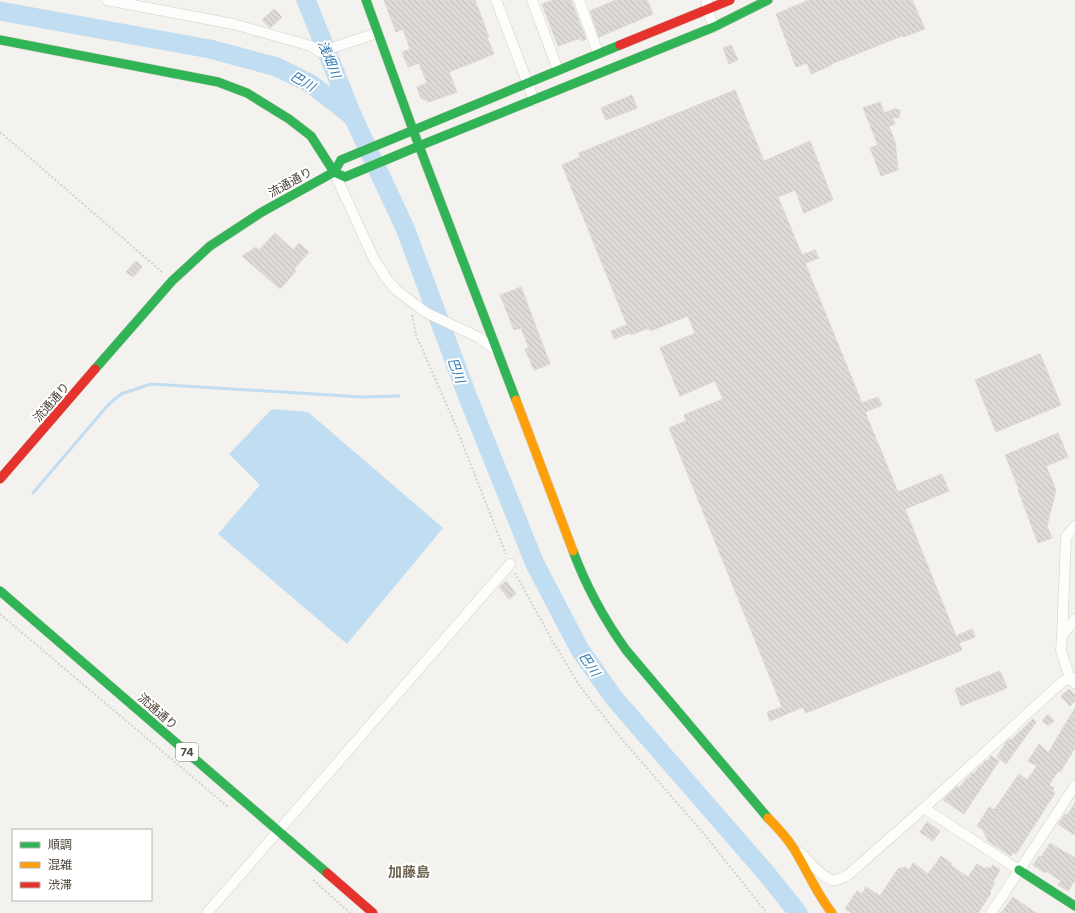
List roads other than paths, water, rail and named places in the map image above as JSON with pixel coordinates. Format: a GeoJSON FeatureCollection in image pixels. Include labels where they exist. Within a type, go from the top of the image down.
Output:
{"type":"FeatureCollection","features":[{"type":"Feature","properties":{"kind":"street"},"geometry":{"type":"LineString","coordinates":[[107,0],[233,24],[312,46],[320,52],[377,33]]}},
{"type":"Feature","properties":{"kind":"street"},"geometry":{"type":"LineString","coordinates":[[366,0],[419,146],[575,557],[594,599],[612,630],[626,650],[766,816],[825,876],[832,880],[838,880],[848,875],[1062,682],[1073,680],[1061,651],[1066,536],[1075,526]]}},
{"type":"Feature","properties":{"kind":"street"},"geometry":{"type":"LineString","coordinates":[[496,0],[534,100]]}},
{"type":"Feature","properties":{"kind":"street"},"geometry":{"type":"LineString","coordinates":[[532,0],[558,70]]}},
{"type":"Feature","properties":{"kind":"street"},"geometry":{"type":"LineString","coordinates":[[579,0],[598,53]]}},
{"type":"Feature","properties":{"kind":"street"},"geometry":{"type":"LineString","coordinates":[[334,172],[341,160],[350,156],[598,53],[707,4],[730,0]]}},
{"type":"Feature","properties":{"kind":"street"},"geometry":{"type":"LineString","coordinates":[[334,172],[345,177],[358,172],[714,27],[768,0]]}},
{"type":"Feature","properties":{"kind":"street"},"geometry":{"type":"LineString","coordinates":[[707,4],[714,27]]}},
{"type":"Feature","properties":{"kind":"street","name":"流通通り"},"geometry":{"type":"LineString","coordinates":[[0,40],[218,82],[247,92],[289,119],[311,136],[334,172],[262,212],[210,246],[172,281],[0,479]]}},
{"type":"Feature","properties":{"kind":"street"},"geometry":{"type":"LineString","coordinates":[[334,172],[374,260],[396,290],[427,313],[480,338],[498,352]]}},
{"type":"Feature","properties":{"kind":"street"},"geometry":{"type":"LineString","coordinates":[[206,913],[510,564]]}},
{"type":"Feature","properties":{"kind":"street","name":"流通通り"},"geometry":{"type":"LineString","coordinates":[[0,591],[373,913]]}},
{"type":"Feature","properties":{"kind":"street"},"geometry":{"type":"LineString","coordinates":[[1062,636],[1075,619]]}},
{"type":"Feature","properties":{"kind":"street"},"geometry":{"type":"LineString","coordinates":[[991,913],[1018,870],[1075,786]]}},
{"type":"Feature","properties":{"kind":"street"},"geometry":{"type":"LineString","coordinates":[[924,808],[1075,906]]}},
{"type":"Feature","properties":{"kind":"street"},"geometry":{"type":"LineString","coordinates":[[786,837],[798,855],[816,889],[832,913]]}},
{"type":"Feature","properties":{"kind":"water"},"geometry":{"type":"Polygon","coordinates":[[[272,409],[308,412],[443,528],[347,644],[218,534],[260,485],[229,454],[272,409]]]}},
{"type":"Feature","properties":{"kind":"waterway","name":"巴川"},"geometry":{"type":"LineString","coordinates":[[306,0],[353,117],[405,228],[467,395],[535,564],[580,650],[614,698],[766,873],[798,913]]}},
{"type":"Feature","properties":{"kind":"waterway","name":"巴川"},"geometry":{"type":"LineString","coordinates":[[0,11],[210,49],[277,67],[311,84],[352,116]]}},
{"type":"Feature","properties":{"kind":"waterway"},"geometry":{"type":"LineString","coordinates":[[33,493],[108,405],[121,394],[151,384],[362,397],[399,396]]}},
{"type":"Feature","properties":{"kind":"district","name":"加藤島"},"geometry":{"type":"Point","coordinates":[409,871]}},
{"type":"Feature","properties":{"kind":"water label","name":"浅畑川"},"geometry":{"type":"Point","coordinates":[330,59]}}]}
